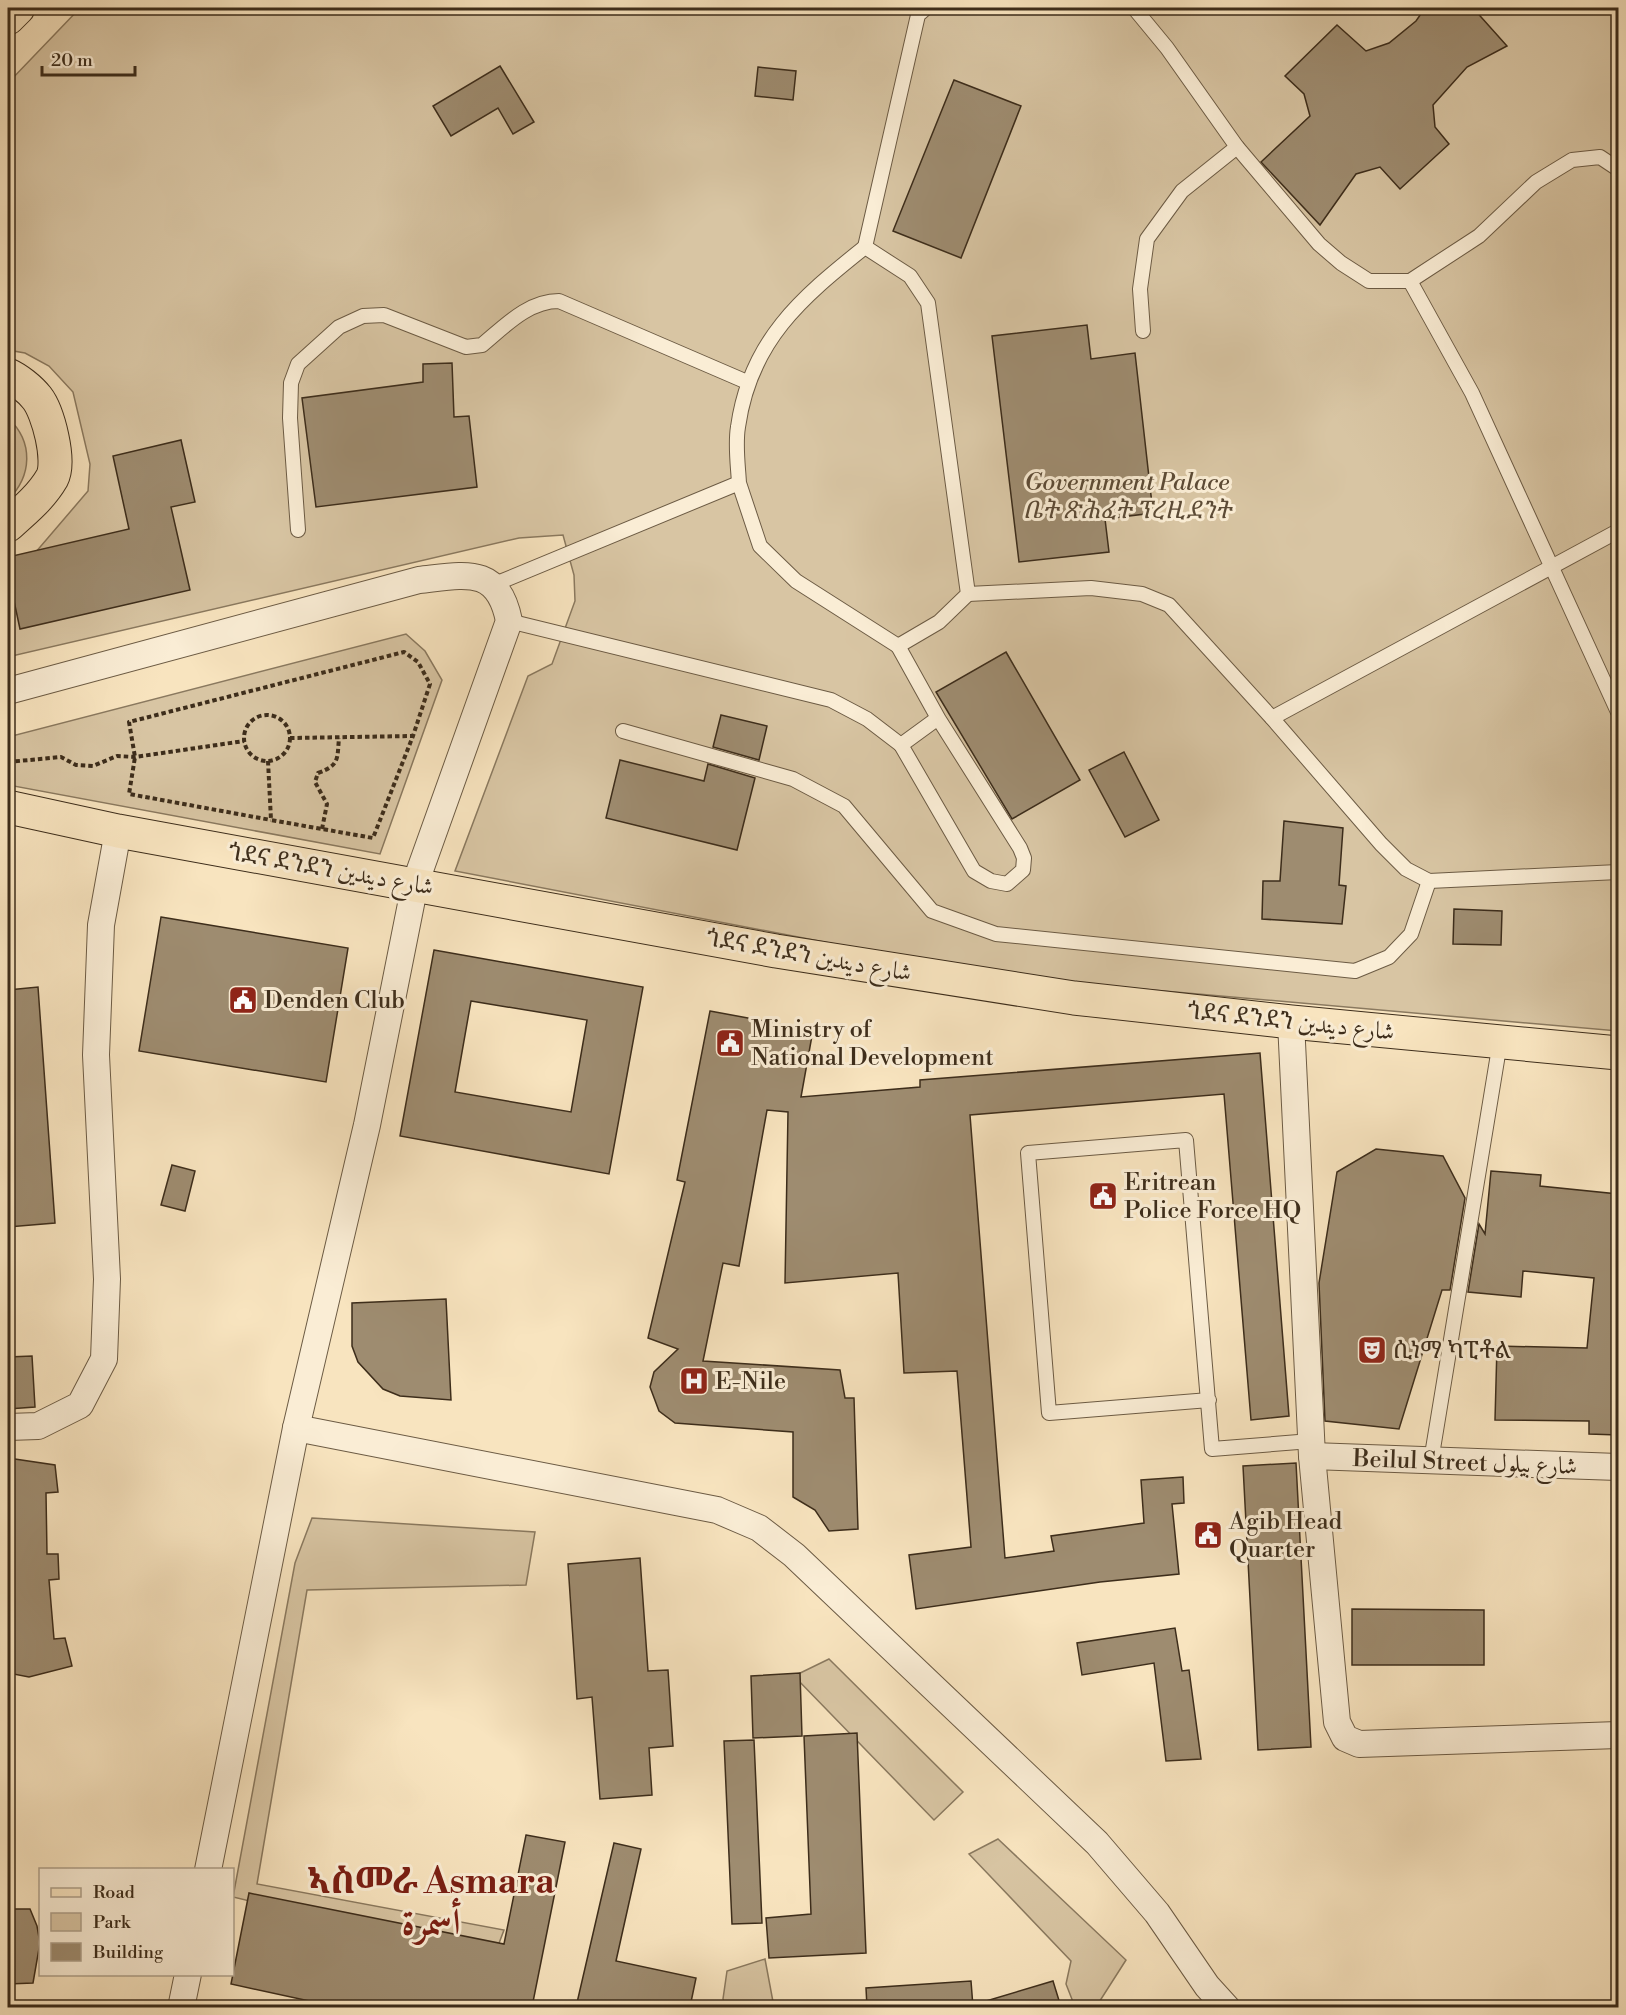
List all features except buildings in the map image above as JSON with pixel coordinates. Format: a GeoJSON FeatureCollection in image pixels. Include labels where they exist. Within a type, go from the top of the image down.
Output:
{"type":"FeatureCollection","features":[{"type":"Feature","properties":{"kind":"main road"},"geometry":{"type":"LineString","coordinates":[[8,18],[18,8]]}},
{"type":"Feature","properties":{"kind":"main road"},"geometry":{"type":"LineString","coordinates":[[8,375],[37,398],[49,423],[54,452],[53,476],[31,506],[8,525]]}},
{"type":"Feature","properties":{"kind":"main road","name":"ጎደና ደንደን شارع ديندين"},"geometry":{"type":"LineString","coordinates":[[8,807],[118,831],[776,951],[1074,998],[1292,1022],[1618,1053]]}},
{"type":"Feature","properties":{"kind":"street"},"geometry":{"type":"LineString","coordinates":[[8,691],[419,580],[467,575],[495,585],[505,600],[509,621],[414,884],[367,1125],[296,1428],[208,1868]]}},
{"type":"Feature","properties":{"kind":"street"},"geometry":{"type":"LineString","coordinates":[[8,1427],[38,1426],[81,1405],[104,1359],[107,1279],[96,1055],[101,925],[118,831]]}},
{"type":"Feature","properties":{"kind":"street"},"geometry":{"type":"LineString","coordinates":[[1292,1022],[1311,1449],[1337,1722],[1345,1738],[1359,1744],[1618,1735]]}},
{"type":"Feature","properties":{"kind":"street"},"geometry":{"type":"LineString","coordinates":[[296,1428],[717,1510],[759,1528],[794,1554],[1097,1843],[1157,1913],[1207,1986],[1227,2007]]}},
{"type":"Feature","properties":{"kind":"street","name":"Beilul Street شارع بيلول"},"geometry":{"type":"LineString","coordinates":[[1311,1449],[1431,1461],[1618,1467]]}},
{"type":"Feature","properties":{"kind":"street"},"geometry":{"type":"LineString","coordinates":[[181,2007],[188,1976]]}},
{"type":"Feature","properties":{"kind":"lane"},"geometry":{"type":"LineString","coordinates":[[1134,8],[1167,48],[1237,147],[1319,244],[1341,263],[1369,281],[1410,281],[1479,236],[1536,182],[1572,160],[1600,157],[1618,169]]}},
{"type":"Feature","properties":{"kind":"lane"},"geometry":{"type":"LineString","coordinates":[[509,621],[831,700],[867,719],[901,745],[974,871],[991,881],[1007,884],[1023,870],[1024,858],[1020,848],[938,718],[898,646],[796,581],[760,546],[739,483],[738,429],[747,382],[766,344],[811,290],[865,247],[921,10]]}},
{"type":"Feature","properties":{"kind":"lane"},"geometry":{"type":"LineString","coordinates":[[1143,332],[1140,288],[1147,239],[1182,192],[1237,147]]}},
{"type":"Feature","properties":{"kind":"lane"},"geometry":{"type":"LineString","coordinates":[[865,247],[910,276],[928,303],[968,594]]}},
{"type":"Feature","properties":{"kind":"lane"},"geometry":{"type":"LineString","coordinates":[[1410,281],[1472,393],[1618,712]]}},
{"type":"Feature","properties":{"kind":"lane"},"geometry":{"type":"LineString","coordinates":[[298,530],[290,418],[291,383],[298,364],[339,327],[363,316],[384,315],[466,347],[474,347],[482,345],[523,312],[544,301],[559,301],[747,382]]}},
{"type":"Feature","properties":{"kind":"lane"},"geometry":{"type":"LineString","coordinates":[[495,585],[739,483]]}},
{"type":"Feature","properties":{"kind":"lane"},"geometry":{"type":"LineString","coordinates":[[1272,718],[1618,531]]}},
{"type":"Feature","properties":{"kind":"lane"},"geometry":{"type":"LineString","coordinates":[[898,646],[939,622],[968,594],[1090,588],[1142,594],[1169,605],[1272,718],[1381,844],[1406,869],[1429,881],[1618,872]]}},
{"type":"Feature","properties":{"kind":"lane"},"geometry":{"type":"LineString","coordinates":[[901,745],[938,718]]}},
{"type":"Feature","properties":{"kind":"lane"},"geometry":{"type":"LineString","coordinates":[[623,731],[793,779],[844,806],[932,911],[996,934],[1355,971],[1389,957],[1411,934],[1429,881]]}},
{"type":"Feature","properties":{"kind":"lane"},"geometry":{"type":"LineString","coordinates":[[1431,1461],[1500,1042]]}},
{"type":"Feature","properties":{"kind":"lane"},"geometry":{"type":"LineString","coordinates":[[1209,1400],[1049,1413],[1028,1153],[1186,1140],[1209,1400],[1212,1449],[1311,1449]]}},
{"type":"Feature","properties":{"kind":"path"},"geometry":{"type":"LineString","coordinates":[[404,652],[418,662],[430,684],[413,736],[373,838],[129,794],[135,758],[129,722],[404,652]]}},
{"type":"Feature","properties":{"kind":"path"},"geometry":{"type":"LineString","coordinates":[[264,715],[279,718],[284,723],[290,738],[282,755],[268,761],[253,756],[244,741],[250,722],[264,715]]}},
{"type":"Feature","properties":{"kind":"path"},"geometry":{"type":"LineString","coordinates":[[290,738],[413,736]]}},
{"type":"Feature","properties":{"kind":"path"},"geometry":{"type":"LineString","coordinates":[[322,829],[327,804],[315,782],[318,773],[333,767],[338,759],[339,737]]}},
{"type":"Feature","properties":{"kind":"path"},"geometry":{"type":"LineString","coordinates":[[8,762],[61,757],[76,765],[93,766],[117,756],[135,758],[244,741]]}},
{"type":"Feature","properties":{"kind":"path"},"geometry":{"type":"LineString","coordinates":[[268,761],[271,820]]}},
{"type":"Feature","properties":{"kind":"green space","name":"Government Palace ቤት ጽሕፈት ፕረዚደንት"},"geometry":{"type":"Polygon","coordinates":[[[80,8],[1618,8],[1618,1031],[1006,977],[455,871],[528,676],[552,664],[575,601],[574,575],[563,535],[519,538],[12,656],[8,653],[8,571],[35,553],[88,491],[90,464],[73,392],[49,366],[25,353],[8,350],[8,83],[80,8]]]}},
{"type":"Feature","properties":{"kind":"green space"},"geometry":{"type":"Polygon","coordinates":[[[8,418],[22,438],[27,459],[22,480],[8,500],[8,418]]]}},
{"type":"Feature","properties":{"kind":"green space"},"geometry":{"type":"Polygon","coordinates":[[[406,634],[425,651],[442,680],[380,854],[8,785],[8,737],[406,634]]]}},
{"type":"Feature","properties":{"kind":"green space"},"geometry":{"type":"Polygon","coordinates":[[[312,1518],[535,1532],[526,1585],[307,1590],[257,1884],[504,1930],[493,1959],[234,1897],[295,1563],[312,1518]]]}},
{"type":"Feature","properties":{"kind":"green space"},"geometry":{"type":"Polygon","coordinates":[[[829,1659],[963,1792],[934,1820],[794,1676],[829,1659]]]}},
{"type":"Feature","properties":{"kind":"green space"},"geometry":{"type":"Polygon","coordinates":[[[998,1839],[1126,1960],[1096,2007],[1075,2007],[1066,1984],[1071,1961],[969,1854],[998,1839]]]}},
{"type":"Feature","properties":{"kind":"green space"},"geometry":{"type":"Polygon","coordinates":[[[765,1959],[774,2007],[726,2007],[723,1999],[727,1971],[765,1959]]]}},
{"type":"Feature","properties":{"kind":"place","name":"Denden Club"},"geometry":{"type":"Point","coordinates":[243,1000]}},
{"type":"Feature","properties":{"kind":"place","name":"Ministry of National Development"},"geometry":{"type":"Point","coordinates":[730,1043]}},
{"type":"Feature","properties":{"kind":"place","name":"Eritrean Police Force HQ"},"geometry":{"type":"Point","coordinates":[1103,1196]}},
{"type":"Feature","properties":{"kind":"place","name":"ሲነማ ካፒቶል"},"geometry":{"type":"Point","coordinates":[1372,1350]}},
{"type":"Feature","properties":{"kind":"place","name":"E-Nile"},"geometry":{"type":"Point","coordinates":[694,1381]}},
{"type":"Feature","properties":{"kind":"place","name":"Agib Head Quarter"},"geometry":{"type":"Point","coordinates":[1208,1535]}},
{"type":"Feature","properties":{"kind":"district","name":"ኣስመራ Asmara أسمرة"},"geometry":{"type":"Point","coordinates":[431,1900]}}]}
